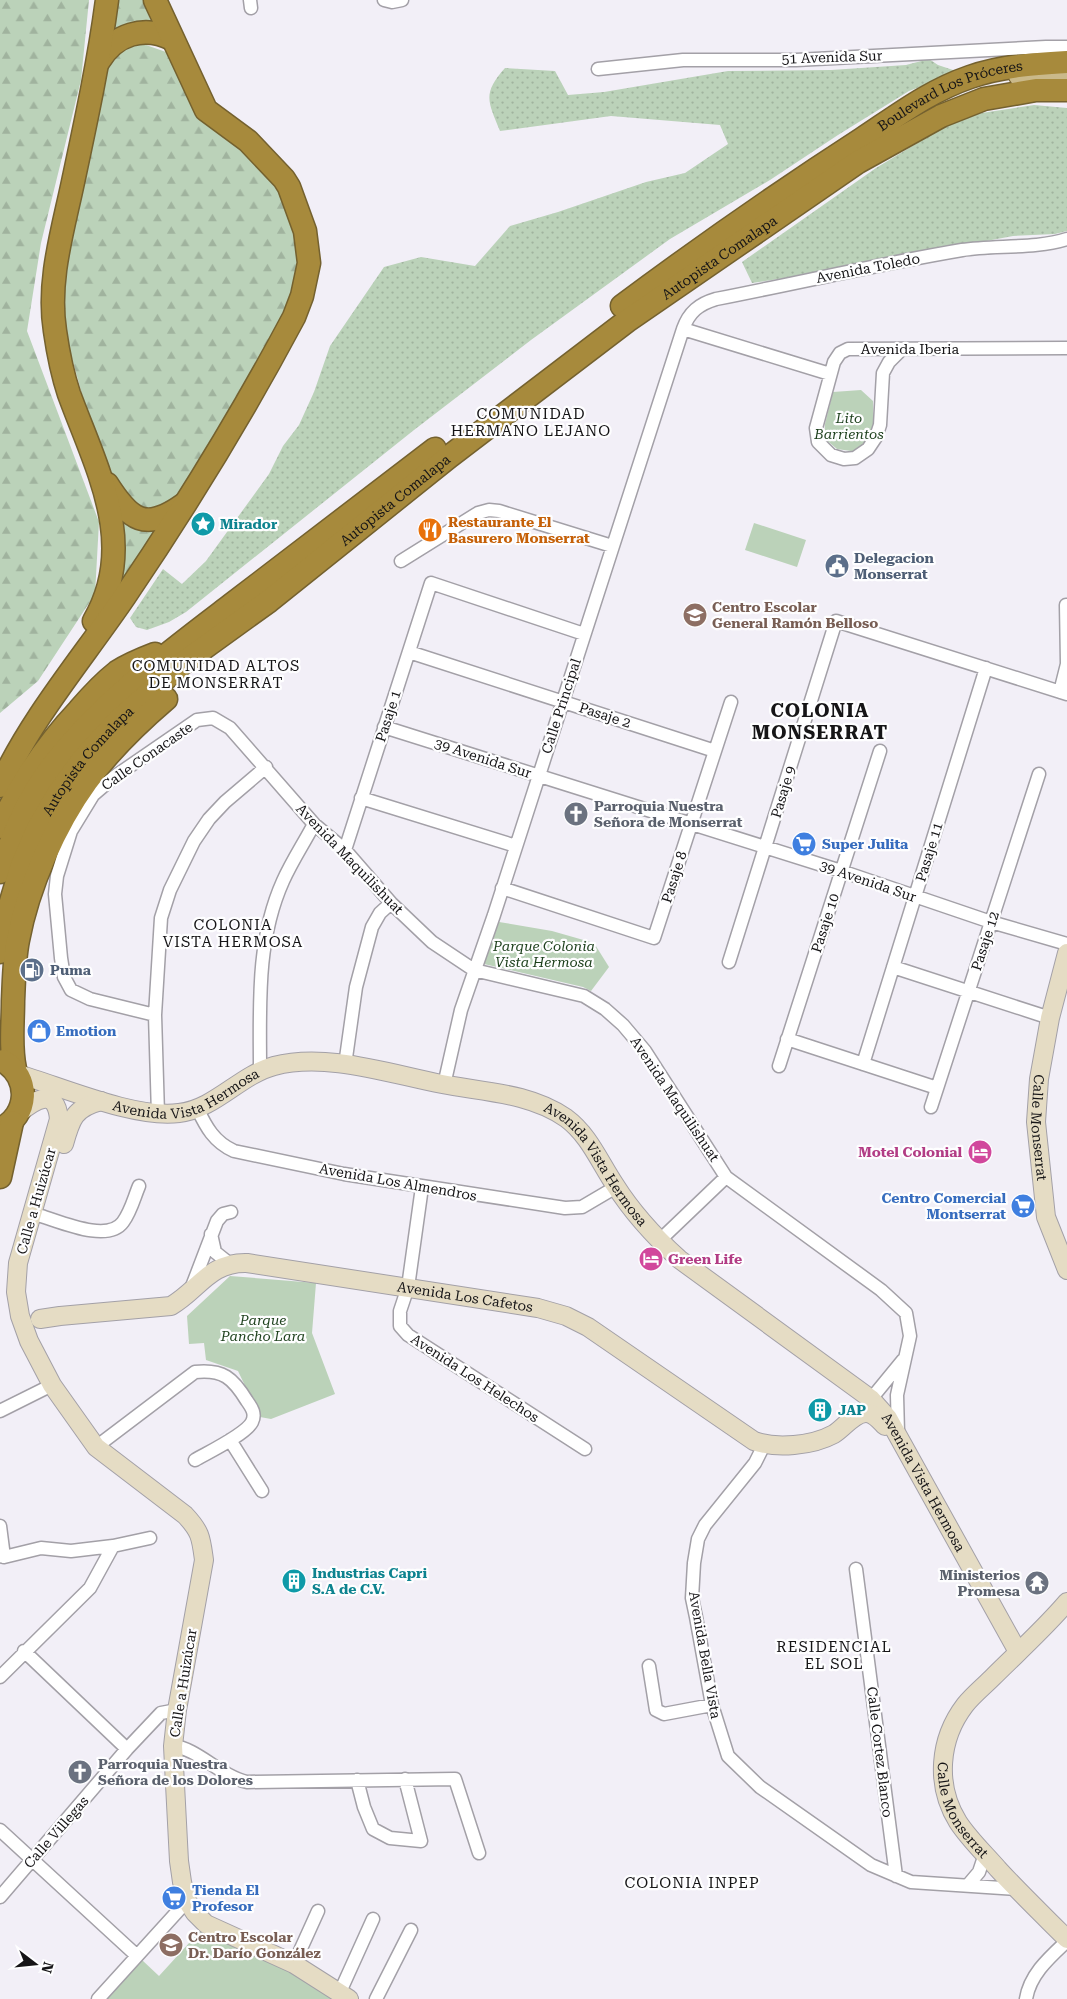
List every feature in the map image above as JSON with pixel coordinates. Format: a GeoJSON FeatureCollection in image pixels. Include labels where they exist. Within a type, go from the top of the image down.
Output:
{"type":"FeatureCollection","features":[{"type":"Feature","properties":{"kind":"highway"},"geometry":{"type":"LineString","coordinates":[[0,760],[21,724],[88,631],[107,597],[114,564],[115,547],[112,525],[100,473],[61,367],[54,329],[52,304],[54,277],[99,61],[107,0]]}},
{"type":"Feature","properties":{"kind":"highway"},"geometry":{"type":"LineString","coordinates":[[0,786],[18,751],[42,713],[126,595],[188,501],[294,317],[304,290],[309,263],[308,242],[303,224],[284,179],[248,141],[206,110],[155,0]]}},
{"type":"Feature","properties":{"kind":"highway"},"geometry":{"type":"LineString","coordinates":[[99,61],[109,47],[131,34],[148,32],[172,39]]}},
{"type":"Feature","properties":{"kind":"highway","name":"Boulevard Los Próceres"},"geometry":{"type":"LineString","coordinates":[[843,151],[924,97],[969,77],[1000,68],[1067,62]]}},
{"type":"Feature","properties":{"kind":"highway","name":"Autopista Comalapa"},"geometry":{"type":"LineString","coordinates":[[0,952],[7,915],[22,865],[47,812],[83,759],[118,721],[184,663],[269,601],[465,445],[627,320],[858,162],[941,116],[984,99],[1027,91],[1067,90]]}},
{"type":"Feature","properties":{"kind":"highway","name":"Autopista Comalapa"},"geometry":{"type":"LineString","coordinates":[[0,872],[18,824],[53,764],[88,724],[120,694],[180,644],[675,266],[843,151]]}},
{"type":"Feature","properties":{"kind":"highway"},"geometry":{"type":"LineString","coordinates":[[100,473],[125,510],[139,518],[149,520],[162,518],[188,501]]}},
{"type":"Feature","properties":{"kind":"highway"},"geometry":{"type":"LineString","coordinates":[[0,1176],[10,1121],[24,1096],[22,1085],[8,1065],[12,1054],[14,970],[18,940],[32,892],[44,860],[67,812],[88,780],[119,744],[153,710],[222,650],[269,601]]}},
{"type":"Feature","properties":{"kind":"highway"},"geometry":{"type":"LineString","coordinates":[[0,827],[11,803],[35,762],[61,729],[98,689],[118,672],[139,660],[180,644]]}},
{"type":"Feature","properties":{"kind":"main road"},"geometry":{"type":"LineString","coordinates":[[843,151],[879,136],[947,95],[962,89],[1008,77],[1067,75]]}},
{"type":"Feature","properties":{"kind":"street"},"geometry":{"type":"LineString","coordinates":[[384,0],[392,2],[402,0]]}},
{"type":"Feature","properties":{"kind":"street","name":"51 Avenida Sur"},"geometry":{"type":"LineString","coordinates":[[598,69],[683,60],[796,60],[1046,47],[1067,48]]}},
{"type":"Feature","properties":{"kind":"street","name":"Avenida Toledo"},"geometry":{"type":"LineString","coordinates":[[683,329],[690,314],[696,308],[716,299],[962,250],[986,246],[1052,243],[1067,239]]}},
{"type":"Feature","properties":{"kind":"street"},"geometry":{"type":"LineString","coordinates":[[683,329],[830,374]]}},
{"type":"Feature","properties":{"kind":"street","name":"Calle Principal"},"geometry":{"type":"LineString","coordinates":[[444,1085],[457,1024],[474,970],[683,329]]}},
{"type":"Feature","properties":{"kind":"street","name":"Avenida Iberia"},"geometry":{"type":"LineString","coordinates":[[902,349],[889,362],[883,373],[881,421],[876,437],[868,449],[855,458],[844,459],[831,455],[816,438],[816,428],[835,359],[848,349],[1067,348]]}},
{"type":"Feature","properties":{"kind":"street"},"geometry":{"type":"LineString","coordinates":[[401,561],[478,513],[489,510],[499,511],[612,546]]}},
{"type":"Feature","properties":{"kind":"street","name":"Pasaje 1"},"geometry":{"type":"LineString","coordinates":[[345,850],[431,583],[584,634]]}},
{"type":"Feature","properties":{"kind":"street"},"geometry":{"type":"LineString","coordinates":[[986,668],[1063,693],[1067,664],[1066,605]]}},
{"type":"Feature","properties":{"kind":"street","name":"Pasaje 9"},"geometry":{"type":"LineString","coordinates":[[729,962],[836,621],[986,668]]}},
{"type":"Feature","properties":{"kind":"street","name":"Pasaje 2"},"geometry":{"type":"LineString","coordinates":[[409,652],[715,751]]}},
{"type":"Feature","properties":{"kind":"street","name":"Pasaje 11"},"geometry":{"type":"LineString","coordinates":[[863,1064],[986,668]]}},
{"type":"Feature","properties":{"kind":"street","name":"Pasaje 8"},"geometry":{"type":"LineString","coordinates":[[502,888],[654,938],[731,702]]}},
{"type":"Feature","properties":{"kind":"street","name":"Calle Conacaste"},"geometry":{"type":"LineString","coordinates":[[155,1015],[90,999],[71,990],[64,977],[55,888],[61,858],[71,831],[85,806],[104,785],[196,720],[213,718],[220,720],[230,728],[266,767]]}},
{"type":"Feature","properties":{"kind":"street","name":"39 Avenida Sur"},"geometry":{"type":"LineString","coordinates":[[384,727],[841,872],[991,922],[1067,944]]}},
{"type":"Feature","properties":{"kind":"street","name":"Pasaje 10"},"geometry":{"type":"LineString","coordinates":[[779,1066],[880,751]]}},
{"type":"Feature","properties":{"kind":"street"},"geometry":{"type":"LineString","coordinates":[[158,1114],[155,1015],[161,918],[180,867],[209,819],[224,802],[266,767]]}},
{"type":"Feature","properties":{"kind":"street","name":"Avenida Maquilishuat"},"geometry":{"type":"LineString","coordinates":[[266,767],[314,824],[345,850],[391,903],[432,942],[474,970],[584,996],[605,1009],[623,1025],[645,1051],[726,1176],[881,1290],[906,1313],[910,1336],[897,1395],[899,1441]]}},
{"type":"Feature","properties":{"kind":"street","name":"Pasaje 12"},"geometry":{"type":"LineString","coordinates":[[931,1108],[1039,774]]}},
{"type":"Feature","properties":{"kind":"street"},"geometry":{"type":"LineString","coordinates":[[361,798],[516,846]]}},
{"type":"Feature","properties":{"kind":"street"},"geometry":{"type":"LineString","coordinates":[[260,1070],[261,975],[265,940],[283,882],[314,824]]}},
{"type":"Feature","properties":{"kind":"street"},"geometry":{"type":"LineString","coordinates":[[345,1065],[356,987],[372,927],[380,913],[391,903]]}},
{"type":"Feature","properties":{"kind":"street","name":"Calle Monserrat"},"geometry":{"type":"LineString","coordinates":[[1067,953],[1061,996],[1050,1018],[1036,1099],[1038,1145],[1046,1217],[1067,1270]]}},
{"type":"Feature","properties":{"kind":"street"},"geometry":{"type":"LineString","coordinates":[[893,968],[1050,1018]]}},
{"type":"Feature","properties":{"kind":"street"},"geometry":{"type":"LineString","coordinates":[[788,1039],[937,1088]]}},
{"type":"Feature","properties":{"kind":"street","name":"Avenida Vista Hermosa"},"geometry":{"type":"LineString","coordinates":[[8,1065],[101,1101],[158,1114],[180,1113],[197,1108],[260,1070],[282,1064],[305,1062],[345,1065],[444,1085],[513,1096],[551,1109],[583,1133],[616,1187],[659,1241],[679,1259],[871,1399],[888,1418],[899,1441],[1018,1652]]}},
{"type":"Feature","properties":{"kind":"street","name":"Calle a Huizúcar"},"geometry":{"type":"LineString","coordinates":[[10,1121],[34,1101],[46,1098],[57,1106],[59,1126],[18,1263],[17,1298],[29,1341],[52,1385],[96,1447],[185,1516],[197,1528],[202,1540],[204,1560],[177,1710],[173,1746],[179,1861],[187,1901],[206,1924],[294,1964],[345,1996]]}},
{"type":"Feature","properties":{"kind":"street","name":"Calle a Huizúcar"},"geometry":{"type":"LineString","coordinates":[[36,1316],[27,1303],[24,1277],[26,1263],[73,1118],[79,1109],[87,1104],[101,1101]]}},
{"type":"Feature","properties":{"kind":"street","name":"Avenida Los Almendros"},"geometry":{"type":"LineString","coordinates":[[197,1108],[209,1132],[222,1145],[234,1151],[335,1172],[422,1187],[573,1208],[582,1207],[616,1187]]}},
{"type":"Feature","properties":{"kind":"street"},"geometry":{"type":"LineString","coordinates":[[659,1241],[726,1176]]}},
{"type":"Feature","properties":{"kind":"street"},"geometry":{"type":"LineString","coordinates":[[41,1216],[92,1232],[116,1229],[122,1223],[133,1204],[139,1186]]}},
{"type":"Feature","properties":{"kind":"street","name":"Avenida Los Helechos"},"geometry":{"type":"LineString","coordinates":[[422,1187],[408,1287],[400,1326],[408,1335],[586,1449]]}},
{"type":"Feature","properties":{"kind":"street"},"geometry":{"type":"LineString","coordinates":[[190,1291],[211,1234],[220,1216],[230,1212]]}},
{"type":"Feature","properties":{"kind":"street"},"geometry":{"type":"LineString","coordinates":[[211,1234],[215,1252],[230,1264]]}},
{"type":"Feature","properties":{"kind":"street","name":"Avenida Los Cafetos"},"geometry":{"type":"LineString","coordinates":[[36,1316],[60,1316],[170,1306],[182,1300],[202,1279],[230,1264],[247,1263],[538,1308],[572,1319],[609,1340],[754,1441],[764,1445]]}},
{"type":"Feature","properties":{"kind":"street"},"geometry":{"type":"LineString","coordinates":[[17,1298],[25,1310],[36,1316],[29,1341]]}},
{"type":"Feature","properties":{"kind":"street","name":"Avenida Maquilishuat"},"geometry":{"type":"LineString","coordinates":[[871,1399],[905,1358]]}},
{"type":"Feature","properties":{"kind":"street"},"geometry":{"type":"LineString","coordinates":[[96,1447],[195,1372],[210,1370],[226,1376],[236,1383],[253,1411],[251,1424],[230,1440],[194,1460]]}},
{"type":"Feature","properties":{"kind":"street"},"geometry":{"type":"LineString","coordinates":[[838,1375],[860,1400],[862,1408],[860,1414]]}},
{"type":"Feature","properties":{"kind":"street"},"geometry":{"type":"LineString","coordinates":[[0,1411],[52,1385]]}},
{"type":"Feature","properties":{"kind":"street"},"geometry":{"type":"LineString","coordinates":[[764,1445],[786,1445],[820,1439],[833,1434],[860,1414],[866,1413],[873,1415],[899,1441]]}},
{"type":"Feature","properties":{"kind":"street"},"geometry":{"type":"LineString","coordinates":[[230,1440],[262,1491]]}},
{"type":"Feature","properties":{"kind":"street","name":"Avenida Bella Vista"},"geometry":{"type":"LineString","coordinates":[[764,1445],[755,1463],[705,1525],[695,1550],[692,1598],[712,1705],[728,1756],[760,1787],[871,1865],[911,1882],[1017,1889]]}},
{"type":"Feature","properties":{"kind":"street"},"geometry":{"type":"LineString","coordinates":[[0,1526],[2,1556],[41,1548],[70,1551],[113,1546],[150,1538]]}},
{"type":"Feature","properties":{"kind":"street"},"geometry":{"type":"LineString","coordinates":[[0,1677],[24,1651],[90,1588],[113,1546]]}},
{"type":"Feature","properties":{"kind":"street","name":"Calle Cortez Blanco"},"geometry":{"type":"LineString","coordinates":[[856,1569],[896,1876]]}},
{"type":"Feature","properties":{"kind":"street","name":"Calle Monserrat"},"geometry":{"type":"LineString","coordinates":[[1067,1602],[1046,1627],[966,1703],[952,1726],[945,1747],[942,1768],[948,1800],[958,1823],[1017,1889],[1067,1940]]}},
{"type":"Feature","properties":{"kind":"street"},"geometry":{"type":"LineString","coordinates":[[24,1651],[127,1749]]}},
{"type":"Feature","properties":{"kind":"street"},"geometry":{"type":"LineString","coordinates":[[648,1666],[656,1710],[659,1713],[664,1714],[712,1705]]}},
{"type":"Feature","properties":{"kind":"street","name":"Calle Villegas"},"geometry":{"type":"LineString","coordinates":[[0,1896],[127,1749],[161,1713],[177,1710]]}},
{"type":"Feature","properties":{"kind":"street"},"geometry":{"type":"LineString","coordinates":[[173,1746],[185,1749],[234,1779],[247,1782],[455,1779],[479,1852]]}},
{"type":"Feature","properties":{"kind":"street"},"geometry":{"type":"LineString","coordinates":[[357,1780],[364,1807],[373,1829],[390,1838],[421,1841],[405,1780]]}},
{"type":"Feature","properties":{"kind":"street"},"geometry":{"type":"LineString","coordinates":[[0,1830],[136,1955]]}},
{"type":"Feature","properties":{"kind":"street"},"geometry":{"type":"LineString","coordinates":[[968,1885],[979,1872],[985,1854]]}},
{"type":"Feature","properties":{"kind":"street"},"geometry":{"type":"LineString","coordinates":[[98,1999],[187,1901]]}},
{"type":"Feature","properties":{"kind":"street"},"geometry":{"type":"LineString","coordinates":[[294,1964],[318,1911]]}},
{"type":"Feature","properties":{"kind":"street"},"geometry":{"type":"LineString","coordinates":[[345,1996],[373,1919]]}},
{"type":"Feature","properties":{"kind":"street"},"geometry":{"type":"LineString","coordinates":[[376,1999],[411,1930]]}},
{"type":"Feature","properties":{"kind":"street"},"geometry":{"type":"LineString","coordinates":[[1026,1999],[1034,1979],[1043,1964],[1067,1940]]}},
{"type":"Feature","properties":{"kind":"green space"},"geometry":{"type":"Polygon","coordinates":[[[0,0],[89,0],[81,80],[41,243],[27,331],[99,522],[95,594],[38,681],[0,713],[0,0]]]}},
{"type":"Feature","properties":{"kind":"green space"},"geometry":{"type":"Polygon","coordinates":[[[114,0],[143,0],[152,24],[109,36],[114,0]]]}},
{"type":"Feature","properties":{"kind":"green space"},"geometry":{"type":"Polygon","coordinates":[[[134,45],[146,45],[166,52],[190,99],[215,129],[254,159],[271,178],[286,202],[300,252],[293,301],[181,493],[167,504],[150,510],[138,506],[110,472],[90,423],[68,344],[61,308],[63,277],[105,66],[122,49],[134,45]]]}},
{"type":"Feature","properties":{"kind":"green space"},"geometry":{"type":"Polygon","coordinates":[[[929,59],[938,65],[959,72],[909,91],[770,180],[670,239],[531,340],[414,430],[186,612],[169,622],[147,630],[136,627],[130,618],[163,569],[182,584],[206,561],[269,474],[283,446],[299,425],[314,392],[330,346],[384,267],[421,257],[475,266],[510,226],[646,182],[685,173],[728,144],[720,125],[611,116],[500,131],[492,112],[489,98],[493,85],[505,68],[555,71],[568,95],[604,92],[728,71],[831,70],[906,65],[929,59]]]}},
{"type":"Feature","properties":{"kind":"green space"},"geometry":{"type":"Polygon","coordinates":[[[1034,105],[1067,108],[1067,231],[1055,234],[1013,236],[811,274],[752,283],[742,262],[876,168],[962,116],[1034,105]]]}},
{"type":"Feature","properties":{"kind":"green space","name":"Lito Barrientos"},"geometry":{"type":"Polygon","coordinates":[[[861,390],[873,401],[874,436],[858,452],[837,449],[824,438],[825,424],[833,392],[861,390]]]}},
{"type":"Feature","properties":{"kind":"green space"},"geometry":{"type":"Polygon","coordinates":[[[118,514],[162,527],[116,597],[118,514]]]}},
{"type":"Feature","properties":{"kind":"green space"},"geometry":{"type":"Polygon","coordinates":[[[754,523],[806,540],[797,567],[745,550],[754,523]]]}},
{"type":"Feature","properties":{"kind":"green space","name":"Parque Colonia Vista Hermosa"},"geometry":{"type":"Polygon","coordinates":[[[499,922],[552,931],[594,943],[609,967],[591,991],[583,987],[484,964],[499,922]]]}},
{"type":"Feature","properties":{"kind":"green space","name":"Parque Pancho Lara"},"geometry":{"type":"Polygon","coordinates":[[[230,1276],[316,1283],[312,1333],[335,1394],[271,1419],[260,1417],[238,1371],[206,1360],[204,1343],[189,1344],[187,1316],[230,1276]]]}},
{"type":"Feature","properties":{"kind":"green space"},"geometry":{"type":"Polygon","coordinates":[[[200,1931],[289,1971],[334,1999],[105,1999],[142,1960],[159,1976],[200,1931]]]}},
{"type":"Feature","properties":{"kind":"place","name":"Mirador"},"geometry":{"type":"Point","coordinates":[203,524]}},
{"type":"Feature","properties":{"kind":"place","name":"Restaurante El Basurero Monserrat"},"geometry":{"type":"Point","coordinates":[430,530]}},
{"type":"Feature","properties":{"kind":"place","name":"Delegacion Monserrat"},"geometry":{"type":"Point","coordinates":[837,566]}},
{"type":"Feature","properties":{"kind":"place","name":"Centro Escolar General Ramón Belloso"},"geometry":{"type":"Point","coordinates":[695,615]}},
{"type":"Feature","properties":{"kind":"place","name":"Parroquia Nuestra Señora de Monserrat"},"geometry":{"type":"Point","coordinates":[576,814]}},
{"type":"Feature","properties":{"kind":"place","name":"Super Julita"},"geometry":{"type":"Point","coordinates":[804,844]}},
{"type":"Feature","properties":{"kind":"place","name":"Puma"},"geometry":{"type":"Point","coordinates":[32,970]}},
{"type":"Feature","properties":{"kind":"place","name":"Emotion"},"geometry":{"type":"Point","coordinates":[39,1031]}},
{"type":"Feature","properties":{"kind":"place","name":"Motel Colonial"},"geometry":{"type":"Point","coordinates":[980,1152]}},
{"type":"Feature","properties":{"kind":"place","name":"Centro Comercial Montserrat"},"geometry":{"type":"Point","coordinates":[1023,1206]}},
{"type":"Feature","properties":{"kind":"place","name":"Green Life"},"geometry":{"type":"Point","coordinates":[651,1259]}},
{"type":"Feature","properties":{"kind":"place","name":"JAP"},"geometry":{"type":"Point","coordinates":[820,1410]}},
{"type":"Feature","properties":{"kind":"place","name":"Industrias Capri S.A de C.V."},"geometry":{"type":"Point","coordinates":[294,1581]}},
{"type":"Feature","properties":{"kind":"place","name":"Ministerios Promesa"},"geometry":{"type":"Point","coordinates":[1037,1583]}},
{"type":"Feature","properties":{"kind":"place","name":"Parroquia Nuestra Señora de los Dolores"},"geometry":{"type":"Point","coordinates":[80,1772]}},
{"type":"Feature","properties":{"kind":"place","name":"Tienda El Profesor"},"geometry":{"type":"Point","coordinates":[174,1898]}},
{"type":"Feature","properties":{"kind":"place","name":"Centro Escolar Dr. Darío González"},"geometry":{"type":"Point","coordinates":[171,1945]}},
{"type":"Feature","properties":{"kind":"district","name":"COMUNIDAD HERMANO LEJANO"},"geometry":{"type":"Point","coordinates":[531,422]}},
{"type":"Feature","properties":{"kind":"district","name":"COMUNIDAD ALTOS DE MONSERRAT"},"geometry":{"type":"Point","coordinates":[216,674]}},
{"type":"Feature","properties":{"kind":"district","name":"COLONIA MONSERRAT"},"geometry":{"type":"Point","coordinates":[820,721]}},
{"type":"Feature","properties":{"kind":"district","name":"COLONIA VISTA HERMOSA"},"geometry":{"type":"Point","coordinates":[233,934]}},
{"type":"Feature","properties":{"kind":"district","name":"RESIDENCIAL EL SOL"},"geometry":{"type":"Point","coordinates":[834,1656]}},
{"type":"Feature","properties":{"kind":"district","name":"COLONIA INPEP"},"geometry":{"type":"Point","coordinates":[692,1883]}}]}
